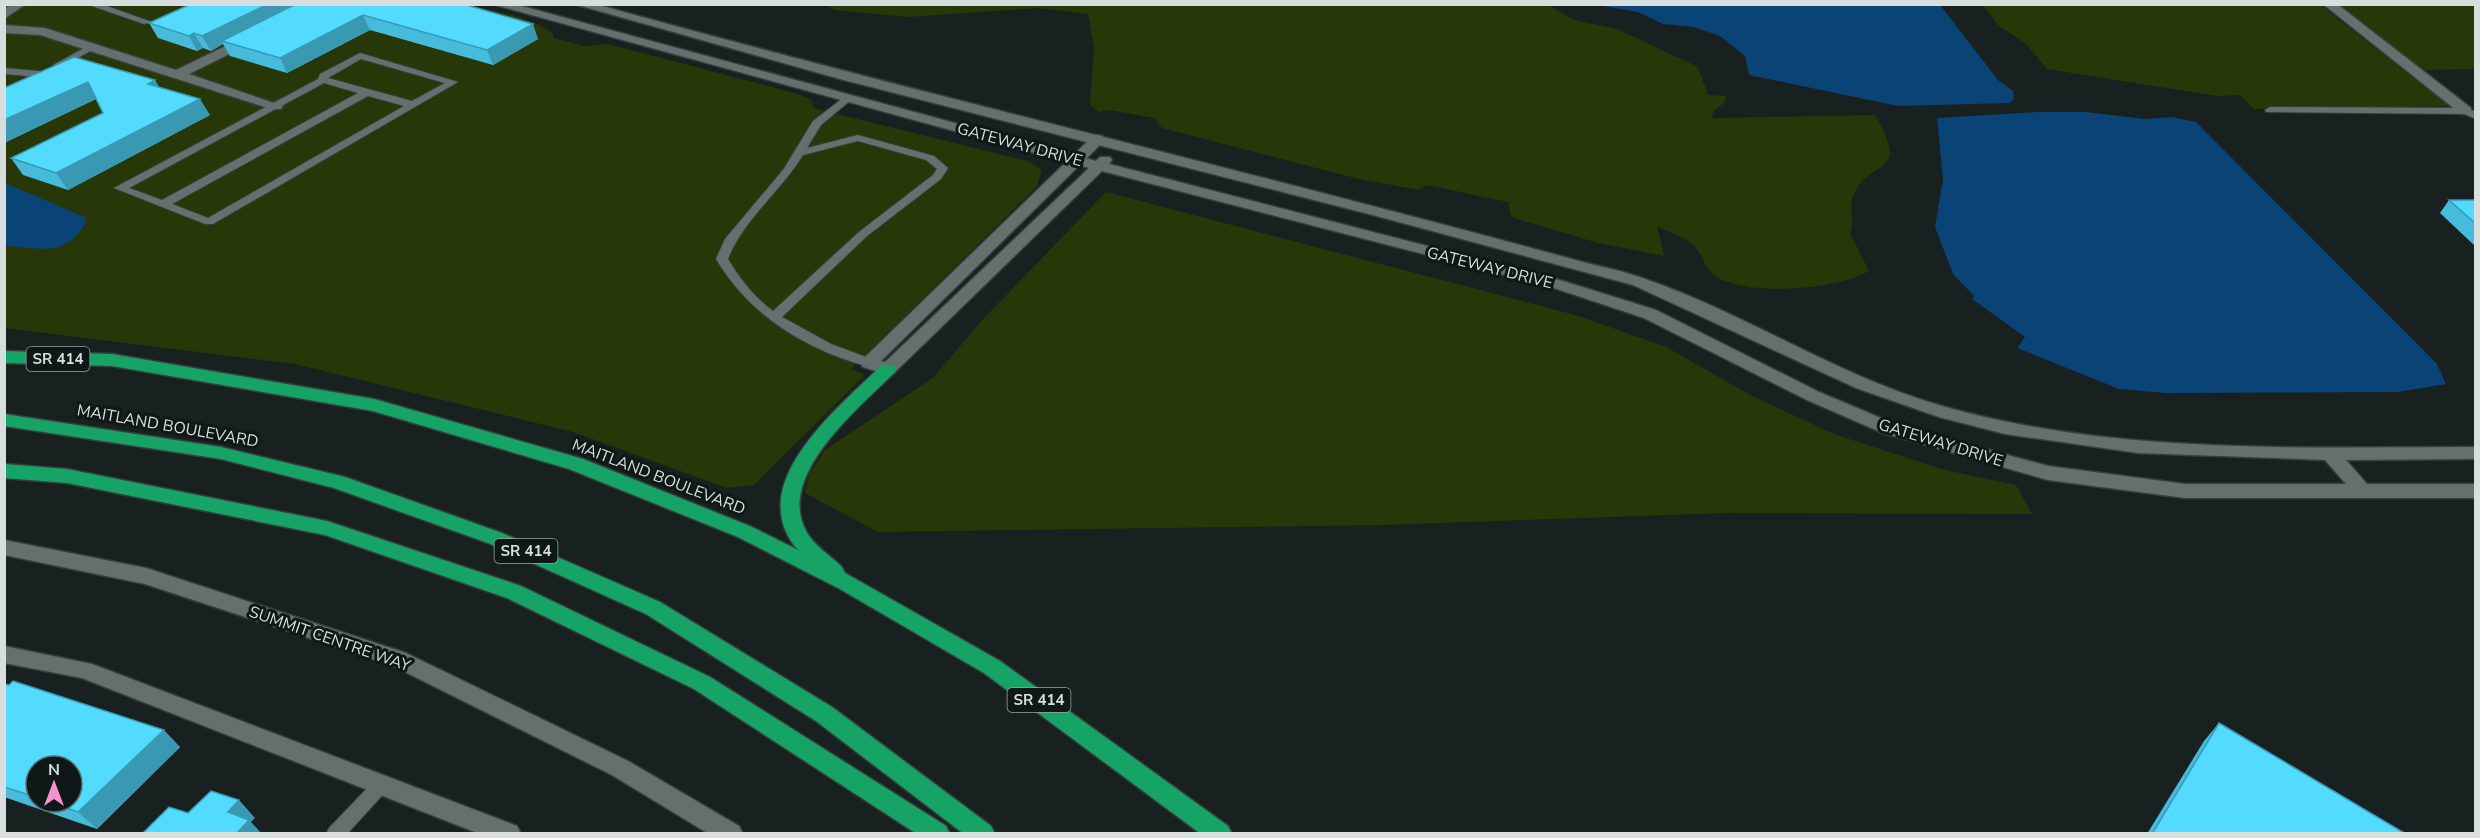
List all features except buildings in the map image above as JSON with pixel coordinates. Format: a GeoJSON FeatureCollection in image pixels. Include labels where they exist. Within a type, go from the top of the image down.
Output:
{"type":"FeatureCollection","features":[{"type":"Feature","properties":{"kind":"highway"},"geometry":{"type":"LineString","coordinates":[[4,348],[112,360]]}},
{"type":"Feature","properties":{"kind":"highway","name":"MAITLAND BOULEVARD"},"geometry":{"type":"LineString","coordinates":[[4,357],[112,360],[374,405],[576,464],[745,532],[847,583],[993,667],[1220,834]]}},
{"type":"Feature","properties":{"kind":"highway"},"geometry":{"type":"LineString","coordinates":[[847,583],[796,533],[789,507],[796,473],[813,446],[888,369]]}},
{"type":"Feature","properties":{"kind":"highway","name":"MAITLAND BOULEVARD"},"geometry":{"type":"LineString","coordinates":[[4,420],[221,453],[338,482],[495,538],[653,608],[824,714],[983,834]]}},
{"type":"Feature","properties":{"kind":"highway"},"geometry":{"type":"LineString","coordinates":[[4,471],[67,476],[327,528],[514,592],[702,683],[938,834]]}},
{"type":"Feature","properties":{"kind":"street"},"geometry":{"type":"LineString","coordinates":[[4,15],[20,4]]}},
{"type":"Feature","properties":{"kind":"street","name":"GATEWAY DRIVE"},"geometry":{"type":"LineString","coordinates":[[498,4],[591,31],[1099,166],[1557,284],[1650,314],[1813,396],[1889,429],[2048,473],[2185,491],[2364,493],[2475,491]]}},
{"type":"Feature","properties":{"kind":"street","name":"GATEWAY DRIVE"},"geometry":{"type":"LineString","coordinates":[[580,4],[618,16],[1120,144],[1639,282],[1695,304],[1816,365],[1938,411],[2054,438],[2179,451],[2475,453]]}},
{"type":"Feature","properties":{"kind":"street"},"geometry":{"type":"LineString","coordinates":[[2329,4],[2471,114]]}},
{"type":"Feature","properties":{"kind":"street"},"geometry":{"type":"LineString","coordinates":[[591,31],[618,16]]}},
{"type":"Feature","properties":{"kind":"street"},"geometry":{"type":"LineString","coordinates":[[4,29],[41,31],[276,106]]}},
{"type":"Feature","properties":{"kind":"street"},"geometry":{"type":"LineString","coordinates":[[177,74],[259,35]]}},
{"type":"Feature","properties":{"kind":"street"},"geometry":{"type":"LineString","coordinates":[[1098,139],[869,363],[888,369],[1120,144]]}},
{"type":"Feature","properties":{"kind":"street"},"geometry":{"type":"LineString","coordinates":[[1726,352],[1751,333]]}},
{"type":"Feature","properties":{"kind":"street"},"geometry":{"type":"LineString","coordinates":[[2329,452],[2364,493]]}},
{"type":"Feature","properties":{"kind":"street","name":"SUMMIT CENTRE WAY"},"geometry":{"type":"LineString","coordinates":[[4,547],[146,576],[398,659],[620,768],[731,834]]}},
{"type":"Feature","properties":{"kind":"street"},"geometry":{"type":"LineString","coordinates":[[4,654],[84,670],[383,783],[509,834]]}},
{"type":"Feature","properties":{"kind":"lane"},"geometry":{"type":"LineString","coordinates":[[90,4],[147,22]]}},
{"type":"Feature","properties":{"kind":"lane"},"geometry":{"type":"LineString","coordinates":[[13,86],[93,47]]}},
{"type":"Feature","properties":{"kind":"lane"},"geometry":{"type":"LineString","coordinates":[[360,56],[453,82],[209,222],[120,188],[276,106],[360,56]]}},
{"type":"Feature","properties":{"kind":"lane"},"geometry":{"type":"LineString","coordinates":[[4,71],[39,74]]}},
{"type":"Feature","properties":{"kind":"lane"},"geometry":{"type":"LineString","coordinates":[[323,80],[413,105]]}},
{"type":"Feature","properties":{"kind":"lane"},"geometry":{"type":"LineString","coordinates":[[164,204],[367,92]]}},
{"type":"Feature","properties":{"kind":"lane"},"geometry":{"type":"LineString","coordinates":[[847,98],[817,123],[770,195],[729,242],[722,259],[731,278],[803,337],[869,363]]}},
{"type":"Feature","properties":{"kind":"lane"},"geometry":{"type":"LineString","coordinates":[[2270,110],[2471,114]]}},
{"type":"Feature","properties":{"kind":"lane"},"geometry":{"type":"LineString","coordinates":[[775,316],[863,234],[937,177],[944,168],[930,158],[858,138],[799,153]]}},
{"type":"Feature","properties":{"kind":"lane"},"geometry":{"type":"LineString","coordinates":[[335,834],[383,783]]}},
{"type":"Feature","properties":{"kind":"green space"},"geometry":{"type":"Polygon","coordinates":[[[5,5],[468,5],[525,19],[546,29],[554,35],[553,38],[584,46],[607,44],[798,94],[812,100],[813,108],[1027,161],[1042,170],[1037,186],[851,369],[865,375],[754,485],[727,488],[573,432],[295,364],[5,328],[5,5]]]}},
{"type":"Feature","properties":{"kind":"green space"},"geometry":{"type":"Polygon","coordinates":[[[826,5],[1548,5],[1574,20],[1617,29],[1698,67],[1708,95],[1726,96],[1725,102],[1714,111],[1711,118],[1875,115],[1885,135],[1889,158],[1884,165],[1860,184],[1853,196],[1851,206],[1850,233],[1869,271],[1836,283],[1814,286],[1770,289],[1748,287],[1730,283],[1715,276],[1691,243],[1657,226],[1664,256],[1598,243],[1511,217],[1508,202],[1427,185],[1419,190],[1359,179],[1162,128],[1154,118],[1110,110],[1099,112],[1090,105],[1094,47],[1088,14],[1038,8],[908,17],[834,10],[826,5]]]}},
{"type":"Feature","properties":{"kind":"green space"},"geometry":{"type":"Polygon","coordinates":[[[1983,5],[2320,5],[2449,106],[2254,109],[2240,95],[2217,96],[2047,69],[2026,44],[1998,25],[1983,5]]]}},
{"type":"Feature","properties":{"kind":"green space"},"geometry":{"type":"Polygon","coordinates":[[[2338,5],[2475,5],[2475,69],[2422,70],[2338,5]]]}},
{"type":"Feature","properties":{"kind":"green space"},"geometry":{"type":"Polygon","coordinates":[[[1106,192],[1579,316],[1666,347],[1752,396],[1834,434],[1945,470],[2016,485],[2032,514],[1727,513],[1383,525],[878,532],[805,493],[809,474],[825,450],[934,377],[984,318],[1106,192]]]}},
{"type":"Feature","properties":{"kind":"water"},"geometry":{"type":"Polygon","coordinates":[[[1597,5],[1940,5],[1998,80],[2013,91],[2014,98],[2010,103],[1898,106],[1749,75],[1745,56],[1720,36],[1694,27],[1663,24],[1638,12],[1597,5]]]}},
{"type":"Feature","properties":{"kind":"water"},"geometry":{"type":"Polygon","coordinates":[[[2038,112],[2086,112],[2145,119],[2172,117],[2196,122],[2437,364],[2446,384],[2398,392],[2166,393],[2119,389],[2017,348],[2025,337],[1972,299],[1974,296],[1953,274],[1935,227],[1943,179],[1937,118],[2038,112]]]}},
{"type":"Feature","properties":{"kind":"water"},"geometry":{"type":"Polygon","coordinates":[[[5,183],[85,217],[86,223],[69,242],[60,246],[41,249],[5,246],[5,183]]]}}]}
